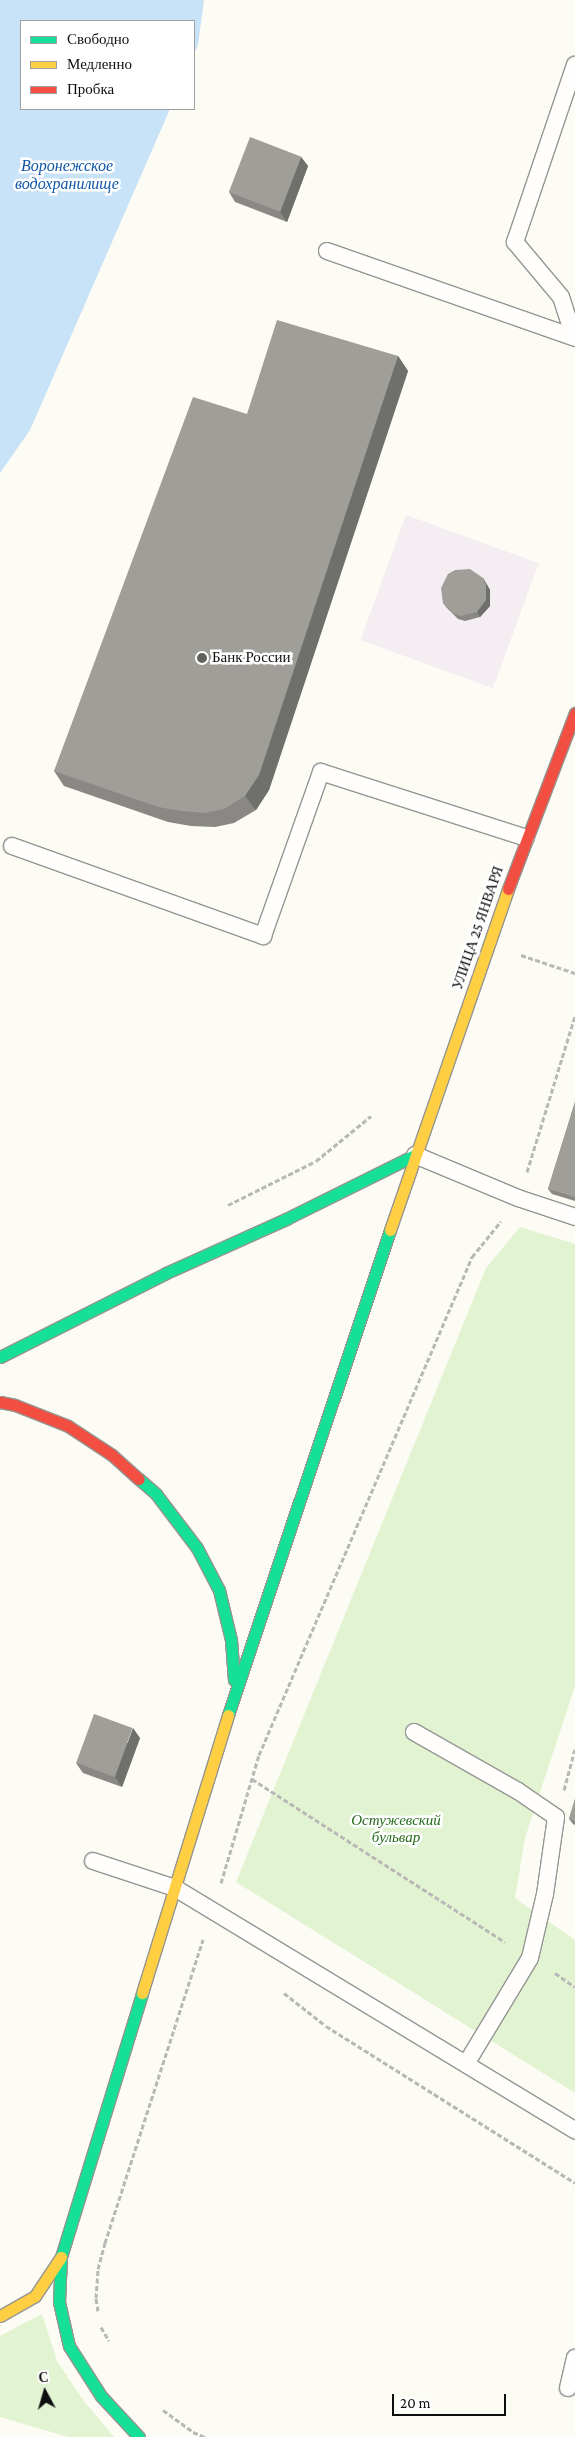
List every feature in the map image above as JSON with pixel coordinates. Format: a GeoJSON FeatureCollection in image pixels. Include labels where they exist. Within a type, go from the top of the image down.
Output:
{"type":"FeatureCollection","features":[{"type":"Feature","properties":{"kind":"street","name":"УЛИЦА 25 ЯНВАРЯ"},"geometry":{"type":"LineString","coordinates":[[61,2257],[235,1691],[415,1155],[526,838],[575,713]]}},
{"type":"Feature","properties":{"kind":"street"},"geometry":{"type":"LineString","coordinates":[[0,1357],[166,1274],[286,1220],[415,1155]]}},
{"type":"Feature","properties":{"kind":"street"},"geometry":{"type":"LineString","coordinates":[[0,1402],[15,1405],[68,1426],[112,1455],[156,1494],[197,1548],[219,1590],[231,1640],[235,1691]]}},
{"type":"Feature","properties":{"kind":"street"},"geometry":{"type":"LineString","coordinates":[[0,2316],[35,2296],[61,2257]]}},
{"type":"Feature","properties":{"kind":"street"},"geometry":{"type":"LineString","coordinates":[[61,2257],[60,2302],[69,2346],[101,2396],[139,2437]]}},
{"type":"Feature","properties":{"kind":"lane"},"geometry":{"type":"LineString","coordinates":[[574,337],[561,297],[515,242],[575,65]]}},
{"type":"Feature","properties":{"kind":"lane"},"geometry":{"type":"LineString","coordinates":[[327,251],[574,337]]}},
{"type":"Feature","properties":{"kind":"lane"},"geometry":{"type":"LineString","coordinates":[[12,846],[263,936],[321,772],[526,838]]}},
{"type":"Feature","properties":{"kind":"lane"},"geometry":{"type":"LineString","coordinates":[[415,1155],[518,1198],[575,1217]]}},
{"type":"Feature","properties":{"kind":"lane"},"geometry":{"type":"LineString","coordinates":[[414,1732],[518,1791],[556,1817],[545,1894],[530,1958],[466,2064]]}},
{"type":"Feature","properties":{"kind":"lane"},"geometry":{"type":"LineString","coordinates":[[93,1861],[175,1888],[575,2130]]}},
{"type":"Feature","properties":{"kind":"lane"},"geometry":{"type":"LineString","coordinates":[[568,2388],[575,2358]]}},
{"type":"Feature","properties":{"kind":"path"},"geometry":{"type":"LineString","coordinates":[[520,955],[575,973]]}},
{"type":"Feature","properties":{"kind":"path"},"geometry":{"type":"LineString","coordinates":[[113,2350],[101,2326],[96,2298],[98,2270],[212,1912],[259,1755],[472,1257],[518,1198],[575,1016]]}},
{"type":"Feature","properties":{"kind":"path"},"geometry":{"type":"LineString","coordinates":[[556,1817],[575,1749]]}},
{"type":"Feature","properties":{"kind":"path"},"geometry":{"type":"LineString","coordinates":[[252,1779],[530,1958]]}},
{"type":"Feature","properties":{"kind":"path"},"geometry":{"type":"LineString","coordinates":[[284,1993],[326,2026],[575,2183]]}},
{"type":"Feature","properties":{"kind":"path"},"geometry":{"type":"LineString","coordinates":[[162,2409],[193,2432],[205,2437]]}},
{"type":"Feature","properties":{"kind":"shaded area"},"geometry":{"type":"Polygon","coordinates":[[[406,515],[538,563],[493,688],[361,640],[406,515]]]}},
{"type":"Feature","properties":{"kind":"green space","name":"Остужевский бульвар"},"geometry":{"type":"Polygon","coordinates":[[[520,1227],[575,1244],[575,1686],[525,1838],[515,1898],[575,1940],[575,2093],[236,1882],[486,1268],[520,1227]]]}},
{"type":"Feature","properties":{"kind":"green space"},"geometry":{"type":"Polygon","coordinates":[[[42,2314],[57,2361],[83,2400],[114,2437],[68,2437],[0,2417],[0,2336],[42,2314]]]}},
{"type":"Feature","properties":{"kind":"water","name":"Воронежское водохранилище"},"geometry":{"type":"Polygon","coordinates":[[[0,0],[204,0],[198,45],[195,52],[195,20],[20,20],[20,110],[170,110],[30,430],[0,473],[0,0]]]}},
{"type":"Feature","properties":{"kind":"building"},"geometry":{"type":"Polygon","coordinates":[[[250,137],[301,157],[280,212],[229,192],[250,137]]]}},
{"type":"Feature","properties":{"kind":"building"},"geometry":{"type":"Polygon","coordinates":[[[277,320],[398,356],[259,775],[245,796],[224,809],[205,813],[158,807],[54,771],[193,397],[247,414],[277,320]]]}},
{"type":"Feature","properties":{"kind":"building"},"geometry":{"type":"Polygon","coordinates":[[[470,569],[483,578],[486,585],[486,600],[477,612],[461,616],[454,614],[443,603],[441,588],[448,574],[455,570],[470,569]]]}},
{"type":"Feature","properties":{"kind":"building"},"geometry":{"type":"Polygon","coordinates":[[[575,1102],[575,1197],[548,1189],[575,1102]]]}},
{"type":"Feature","properties":{"kind":"building"},"geometry":{"type":"Polygon","coordinates":[[[94,1714],[133,1728],[115,1777],[76,1763],[94,1714]]]}},
{"type":"Feature","properties":{"kind":"building"},"geometry":{"type":"Polygon","coordinates":[[[575,1799],[575,1821],[569,1819],[575,1799]]]}},
{"type":"Feature","properties":{"kind":"traffic: fast"},"geometry":{"type":"LineString","coordinates":[[0,1357],[166,1273],[286,1219],[415,1155]]}},
{"type":"Feature","properties":{"kind":"traffic: fast"},"geometry":{"type":"LineString","coordinates":[[228,1715],[390,1230]]}},
{"type":"Feature","properties":{"kind":"traffic: fast"},"geometry":{"type":"LineString","coordinates":[[139,1479],[156,1494],[197,1548],[219,1590],[231,1640],[234,1680]]}},
{"type":"Feature","properties":{"kind":"traffic: fast"},"geometry":{"type":"LineString","coordinates":[[139,2437],[101,2396],[69,2346],[59,2302],[61,2257],[142,1993]]}},
{"type":"Feature","properties":{"kind":"traffic: slow"},"geometry":{"type":"LineString","coordinates":[[390,1230],[508,889]]}},
{"type":"Feature","properties":{"kind":"traffic: slow"},"geometry":{"type":"LineString","coordinates":[[142,1993],[228,1715]]}},
{"type":"Feature","properties":{"kind":"traffic: slow"},"geometry":{"type":"LineString","coordinates":[[0,2316],[35,2296],[61,2257]]}},
{"type":"Feature","properties":{"kind":"traffic: jam"},"geometry":{"type":"LineString","coordinates":[[508,889],[575,713]]}},
{"type":"Feature","properties":{"kind":"traffic: jam"},"geometry":{"type":"LineString","coordinates":[[0,1402],[15,1405],[68,1426],[112,1455],[139,1479]]}},
{"type":"Feature","properties":{"kind":"place","name":"Банк России"},"geometry":{"type":"Point","coordinates":[202,658]}}]}
